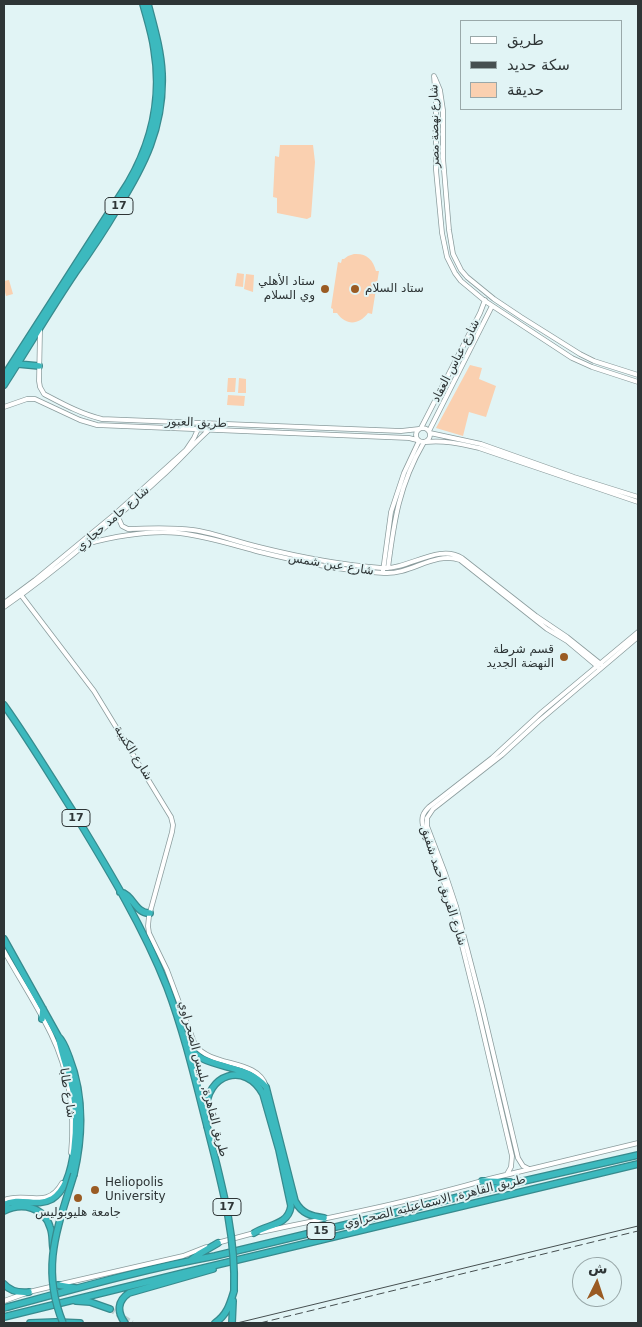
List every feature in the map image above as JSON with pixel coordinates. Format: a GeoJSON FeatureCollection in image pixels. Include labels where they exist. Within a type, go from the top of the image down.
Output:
{"type":"FeatureCollection","features":[{"type":"Feature","properties":{"kind":"highway","name":"17"},"geometry":{"type":"LineString","coordinates":[[94,241],[136,170],[152,124],[157,88],[156,63],[143,4]]}},
{"type":"Feature","properties":{"kind":"highway","name":"17"},"geometry":{"type":"LineString","coordinates":[[4,376],[140,170],[150,149],[157,125],[161,100],[161,62],[157,37],[148,4]]}},
{"type":"Feature","properties":{"kind":"highway","name":"17"},"geometry":{"type":"LineString","coordinates":[[4,386],[74,275],[88,249]]}},
{"type":"Feature","properties":{"kind":"highway"},"geometry":{"type":"LineString","coordinates":[[18,364],[39,366]]}},
{"type":"Feature","properties":{"kind":"highway","name":"طريق القاهرة, بلبيس الصحراوي"},"geometry":{"type":"LineString","coordinates":[[4,705],[31,744],[90,846],[120,892],[144,934],[166,985],[185,1039],[227,1207],[234,1267],[232,1323]]}},
{"type":"Feature","properties":{"kind":"highway"},"geometry":{"type":"LineString","coordinates":[[120,892],[127,894],[141,911],[145,913],[150,912]]}},
{"type":"Feature","properties":{"kind":"highway"},"geometry":{"type":"LineString","coordinates":[[4,940],[30,982],[42,1008],[62,1041],[72,1063],[80,1104],[80,1143],[74,1174],[60,1219],[53,1250],[53,1286],[61,1321]]}},
{"type":"Feature","properties":{"kind":"highway"},"geometry":{"type":"LineString","coordinates":[[42,1008],[42,1019]]}},
{"type":"Feature","properties":{"kind":"highway"},"geometry":{"type":"LineString","coordinates":[[4,1205],[18,1201],[47,1201],[56,1196],[66,1183],[76,1120],[73,1093],[58,1036]]}},
{"type":"Feature","properties":{"kind":"highway"},"geometry":{"type":"LineString","coordinates":[[185,1039],[192,1050],[201,1058],[249,1074],[267,1089],[296,1201],[300,1209],[305,1213],[314,1217],[324,1218]]}},
{"type":"Feature","properties":{"kind":"highway"},"geometry":{"type":"LineString","coordinates":[[207,1126],[207,1098],[211,1089],[218,1081],[228,1076],[238,1075],[249,1079],[260,1089],[266,1100],[291,1206],[288,1215],[281,1222],[254,1233]]}},
{"type":"Feature","properties":{"kind":"highway","name":"طريق القاهرة, الاسماعيليه الصحراوي"},"geometry":{"type":"LineString","coordinates":[[4,1308],[77,1288],[638,1155]]}},
{"type":"Feature","properties":{"kind":"highway","name":"طريق القاهرة, الاسماعيليه الصحراوي"},"geometry":{"type":"LineString","coordinates":[[4,1318],[638,1164]]}},
{"type":"Feature","properties":{"kind":"highway"},"geometry":{"type":"LineString","coordinates":[[482,1181],[515,1183]]}},
{"type":"Feature","properties":{"kind":"highway"},"geometry":{"type":"LineString","coordinates":[[4,1211],[12,1207],[26,1206],[34,1208],[45,1217],[51,1229],[53,1250]]}},
{"type":"Feature","properties":{"kind":"highway"},"geometry":{"type":"LineString","coordinates":[[190,1261],[218,1242]]}},
{"type":"Feature","properties":{"kind":"highway"},"geometry":{"type":"LineString","coordinates":[[125,1323],[119,1313],[119,1307],[123,1298],[129,1294],[201,1273],[231,1262]]}},
{"type":"Feature","properties":{"kind":"highway"},"geometry":{"type":"LineString","coordinates":[[4,1284],[14,1291],[29,1292]]}},
{"type":"Feature","properties":{"kind":"highway"},"geometry":{"type":"LineString","coordinates":[[58,1285],[77,1288]]}},
{"type":"Feature","properties":{"kind":"highway"},"geometry":{"type":"LineString","coordinates":[[215,1323],[225,1314],[234,1291]]}},
{"type":"Feature","properties":{"kind":"highway"},"geometry":{"type":"LineString","coordinates":[[69,1301],[90,1302],[110,1309]]}},
{"type":"Feature","properties":{"kind":"highway"},"geometry":{"type":"LineString","coordinates":[[30,1323],[80,1323]]}},
{"type":"Feature","properties":{"kind":"street","name":"شارع نهضة مصر"},"geometry":{"type":"LineString","coordinates":[[638,376],[580,354],[520,317],[460,269],[453,254],[443,158],[443,107],[438,82],[434,76],[436,112],[435,153],[439,209],[443,241],[454,273],[485,301],[572,358],[638,382]]}},
{"type":"Feature","properties":{"kind":"street"},"geometry":{"type":"LineString","coordinates":[[436,112],[443,107]]}},
{"type":"Feature","properties":{"kind":"street"},"geometry":{"type":"LineString","coordinates":[[450,264],[456,260]]}},
{"type":"Feature","properties":{"kind":"street"},"geometry":{"type":"LineString","coordinates":[[454,273],[460,269]]}},
{"type":"Feature","properties":{"kind":"street","name":"شارع عباس العقاد"},"geometry":{"type":"LineString","coordinates":[[420,428],[489,294]]}},
{"type":"Feature","properties":{"kind":"street","name":"شارع عباس العقاد"},"geometry":{"type":"LineString","coordinates":[[429,432],[492,306]]}},
{"type":"Feature","properties":{"kind":"street"},"geometry":{"type":"LineString","coordinates":[[40,329],[39,384],[44,394],[40,397],[40,401]]}},
{"type":"Feature","properties":{"kind":"street"},"geometry":{"type":"LineString","coordinates":[[546,340],[550,335]]}},
{"type":"Feature","properties":{"kind":"street"},"geometry":{"type":"LineString","coordinates":[[552,344],[556,338]]}},
{"type":"Feature","properties":{"kind":"street"},"geometry":{"type":"LineString","coordinates":[[459,354],[466,358]]}},
{"type":"Feature","properties":{"kind":"street","name":"طريق العبور"},"geometry":{"type":"LineString","coordinates":[[44,394],[76,411],[102,419],[401,431],[420,428]]}},
{"type":"Feature","properties":{"kind":"street","name":"طريق العبور"},"geometry":{"type":"LineString","coordinates":[[4,407],[27,399],[40,401],[80,420],[97,425],[408,438],[418,441]]}},
{"type":"Feature","properties":{"kind":"street","name":"شارع حامد حجازي"},"geometry":{"type":"LineString","coordinates":[[4,603],[115,514],[186,450],[202,423]]}},
{"type":"Feature","properties":{"kind":"street"},"geometry":{"type":"LineString","coordinates":[[210,423],[212,427],[210,430]]}},
{"type":"Feature","properties":{"kind":"street"},"geometry":{"type":"LineString","coordinates":[[418,441],[415,435],[417,430],[426,428],[429,432],[481,444],[574,477],[638,497]]}},
{"type":"Feature","properties":{"kind":"street","name":"شارع حامد حجازي"},"geometry":{"type":"LineString","coordinates":[[4,607],[86,544],[210,430]]}},
{"type":"Feature","properties":{"kind":"street"},"geometry":{"type":"LineString","coordinates":[[386,571],[400,497],[410,468],[425,442],[429,439],[429,432]]}},
{"type":"Feature","properties":{"kind":"street"},"geometry":{"type":"LineString","coordinates":[[418,441],[452,442],[479,448],[638,502]]}},
{"type":"Feature","properties":{"kind":"street"},"geometry":{"type":"LineString","coordinates":[[386,571],[388,529],[394,504],[404,473],[418,441]]}},
{"type":"Feature","properties":{"kind":"street","name":"شارع عين شمس"},"geometry":{"type":"LineString","coordinates":[[118,516],[122,526],[128,529],[169,528],[200,531],[306,558],[386,571]]}},
{"type":"Feature","properties":{"kind":"street","name":"شارع عين شمس"},"geometry":{"type":"LineString","coordinates":[[86,544],[130,534],[178,533],[209,538],[306,562],[341,568],[386,571],[443,553],[451,553],[459,555],[531,612],[567,637],[600,666]]}},
{"type":"Feature","properties":{"kind":"street","name":"شارع الكتيبة"},"geometry":{"type":"LineString","coordinates":[[21,595],[94,691],[171,817],[172,832],[150,912],[148,926],[149,933],[167,970],[194,1045],[202,1053],[212,1058],[254,1071],[262,1077],[267,1089]]}},
{"type":"Feature","properties":{"kind":"street","name":"شارع الفريق احمد شفيق"},"geometry":{"type":"LineString","coordinates":[[600,666],[638,632]]}},
{"type":"Feature","properties":{"kind":"street","name":"شارع الفريق احمد شفيق"},"geometry":{"type":"LineString","coordinates":[[530,1169],[520,1163],[512,1147],[446,881],[423,826],[422,817],[429,807],[485,766],[542,712],[638,637]]}},
{"type":"Feature","properties":{"kind":"street","name":"شارع طابا"},"geometry":{"type":"LineString","coordinates":[[4,951],[51,1033],[58,1049],[72,1106],[73,1144],[67,1171],[54,1194],[39,1199],[20,1196],[4,1200]]}},
{"type":"Feature","properties":{"kind":"street"},"geometry":{"type":"LineString","coordinates":[[4,1301],[29,1292],[183,1256],[218,1242],[254,1233],[468,1186],[507,1174],[638,1143]]}},
{"type":"Feature","properties":{"kind":"street","name":"شارع الفريق احمد شفيق"},"geometry":{"type":"LineString","coordinates":[[507,1174],[512,1161],[512,1147]]}},
{"type":"Feature","properties":{"kind":"green space"},"geometry":{"type":"Polygon","coordinates":[[[280,145],[313,145],[315,162],[311,217],[307,219],[277,213],[277,198],[273,197],[275,156],[279,157],[280,145]]]}},
{"type":"Feature","properties":{"kind":"green space"},"geometry":{"type":"Polygon","coordinates":[[[354,254],[368,258],[373,263],[376,271],[379,271],[372,314],[368,313],[357,322],[348,322],[337,313],[333,313],[331,308],[338,262],[341,263],[342,259],[354,254]]]}},
{"type":"Feature","properties":{"kind":"green space"},"geometry":{"type":"Polygon","coordinates":[[[237,273],[244,274],[243,287],[235,286],[237,273]]]}},
{"type":"Feature","properties":{"kind":"green space"},"geometry":{"type":"Polygon","coordinates":[[[246,274],[254,275],[253,292],[244,289],[246,274]]]}},
{"type":"Feature","properties":{"kind":"green space"},"geometry":{"type":"Polygon","coordinates":[[[9,280],[13,294],[6,296],[4,281],[9,280]]]}},
{"type":"Feature","properties":{"kind":"green space"},"geometry":{"type":"Polygon","coordinates":[[[470,365],[482,368],[479,379],[496,386],[486,417],[469,412],[463,436],[436,428],[470,365]]]}},
{"type":"Feature","properties":{"kind":"green space"},"geometry":{"type":"Polygon","coordinates":[[[228,378],[236,378],[235,392],[227,392],[228,378]]]}},
{"type":"Feature","properties":{"kind":"green space"},"geometry":{"type":"Polygon","coordinates":[[[239,378],[246,379],[246,393],[238,393],[239,378]]]}},
{"type":"Feature","properties":{"kind":"green space"},"geometry":{"type":"Polygon","coordinates":[[[228,395],[245,396],[244,406],[227,405],[228,395]]]}},
{"type":"Feature","properties":{"kind":"tunnel"},"geometry":{"type":"LineString","coordinates":[[110,1309],[132,1323]]}},
{"type":"Feature","properties":{"kind":"tram line"},"geometry":{"type":"LineString","coordinates":[[237,1323],[638,1226]]}},
{"type":"Feature","properties":{"kind":"railway"},"geometry":{"type":"LineString","coordinates":[[260,1323],[638,1231]]}},
{"type":"Feature","properties":{"kind":"place","name":"ستاد الأهلي وي السلام"},"geometry":{"type":"Point","coordinates":[325,289]}},
{"type":"Feature","properties":{"kind":"place","name":"ستاد السلام"},"geometry":{"type":"Point","coordinates":[355,289]}},
{"type":"Feature","properties":{"kind":"place","name":"قسم شرطة النهضة الجديد"},"geometry":{"type":"Point","coordinates":[564,657]}},
{"type":"Feature","properties":{"kind":"place","name":"Heliopolis University"},"geometry":{"type":"Point","coordinates":[95,1190]}},
{"type":"Feature","properties":{"kind":"place","name":"جامعة هليوبوليس"},"geometry":{"type":"Point","coordinates":[78,1198]}}]}
